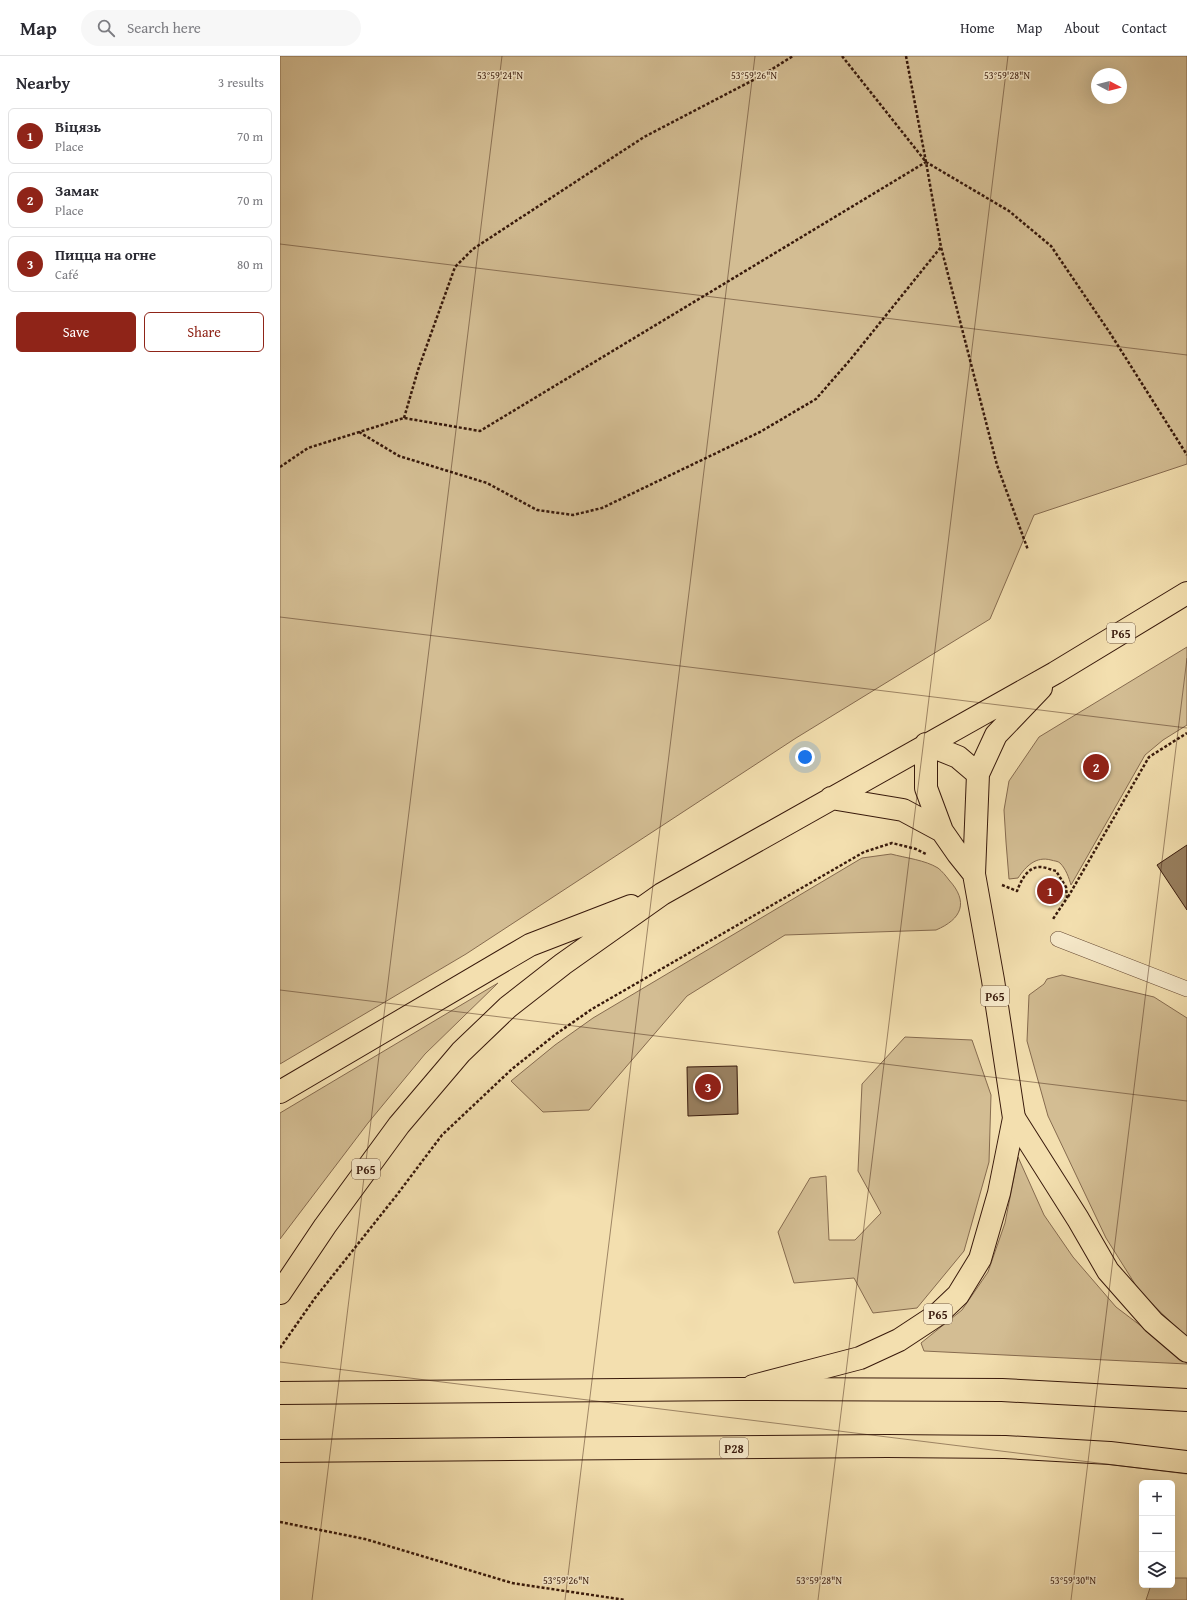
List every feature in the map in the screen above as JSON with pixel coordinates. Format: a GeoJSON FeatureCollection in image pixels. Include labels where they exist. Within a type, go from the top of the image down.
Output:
{"type":"FeatureCollection","features":[{"type":"Feature","properties":{"kind":"main road","name":"Р65"},"geometry":{"type":"LineString","coordinates":[[280,1293],[325,1226],[399,1125],[461,1052],[508,1007],[557,969],[662,894],[926,744],[1056,673],[1187,593]]}},
{"type":"Feature","properties":{"kind":"main road"},"geometry":{"type":"LineString","coordinates":[[926,744],[958,757],[978,774],[996,735],[1056,673]]}},
{"type":"Feature","properties":{"kind":"main road","name":"Р65"},"geometry":{"type":"LineString","coordinates":[[926,744],[926,788],[942,831],[974,874]]}},
{"type":"Feature","properties":{"kind":"main road","name":"Р65"},"geometry":{"type":"LineString","coordinates":[[738,1390],[860,1358],[899,1340],[937,1314],[958,1295],[980,1259],[999,1193],[1014,1118],[993,980],[974,874],[978,774]]}},
{"type":"Feature","properties":{"kind":"main road","name":"Р65"},"geometry":{"type":"LineString","coordinates":[[831,798],[903,810],[942,831]]}},
{"type":"Feature","properties":{"kind":"main road","name":"Р65"},"geometry":{"type":"LineString","coordinates":[[280,1092],[530,945],[662,894]]}},
{"type":"Feature","properties":{"kind":"main road","name":"Р65"},"geometry":{"type":"LineString","coordinates":[[1014,1118],[1078,1219],[1108,1271],[1153,1322],[1187,1351]]}},
{"type":"Feature","properties":{"kind":"main road"},"geometry":{"type":"LineString","coordinates":[[280,1393],[1002,1390],[1187,1400]]}},
{"type":"Feature","properties":{"kind":"main road","name":"Р28"},"geometry":{"type":"LineString","coordinates":[[280,1451],[887,1446],[990,1447],[1110,1453],[1187,1462]]}},
{"type":"Feature","properties":{"kind":"lane"},"geometry":{"type":"LineString","coordinates":[[1058,939],[1184,985]]}},
{"type":"Feature","properties":{"kind":"path"},"geometry":{"type":"LineString","coordinates":[[404,418],[418,370],[455,267],[473,249],[644,137],[761,76],[793,56]]}},
{"type":"Feature","properties":{"kind":"path"},"geometry":{"type":"LineString","coordinates":[[842,56],[926,162],[1009,211],[1051,246],[1110,333],[1187,455]]}},
{"type":"Feature","properties":{"kind":"path"},"geometry":{"type":"LineString","coordinates":[[906,56],[926,162],[940,248],[997,465],[1028,550]]}},
{"type":"Feature","properties":{"kind":"path"},"geometry":{"type":"LineString","coordinates":[[280,467],[308,448],[404,418],[480,431],[926,162]]}},
{"type":"Feature","properties":{"kind":"path"},"geometry":{"type":"LineString","coordinates":[[359,432],[399,456],[487,483],[537,510],[573,515],[602,508],[760,432],[816,399],[850,360],[940,248]]}},
{"type":"Feature","properties":{"kind":"path"},"geometry":{"type":"LineString","coordinates":[[1058,939],[1053,919],[1068,898],[1150,756],[1187,733]]}},
{"type":"Feature","properties":{"kind":"path"},"geometry":{"type":"LineString","coordinates":[[280,1348],[315,1298],[442,1136],[512,1068],[556,1034],[592,1009],[864,852],[892,843],[916,849],[928,855]]}},
{"type":"Feature","properties":{"kind":"path"},"geometry":{"type":"LineString","coordinates":[[974,874],[1017,891],[1022,879],[1029,871],[1040,867],[1056,871],[1066,887],[1068,898]]}},
{"type":"Feature","properties":{"kind":"path"},"geometry":{"type":"LineString","coordinates":[[280,1522],[365,1539],[512,1583],[625,1600]]}},
{"type":"Feature","properties":{"kind":"shaded area"},"geometry":{"type":"Polygon","coordinates":[[[280,56],[1187,56],[1187,464],[1034,515],[990,619],[796,738],[466,954],[280,1064],[280,56]]]}},
{"type":"Feature","properties":{"kind":"shaded area"},"geometry":{"type":"Polygon","coordinates":[[[1187,647],[1187,725],[1163,740],[1145,755],[1071,885],[1062,865],[1057,861],[1046,859],[1041,859],[1032,863],[1018,878],[1009,879],[1004,810],[1009,781],[1039,737],[1187,647]]]}},
{"type":"Feature","properties":{"kind":"shaded area"},"geometry":{"type":"Polygon","coordinates":[[[891,854],[933,865],[944,874],[955,888],[961,903],[957,915],[952,921],[936,930],[785,935],[687,996],[589,1110],[543,1112],[511,1081],[555,1045],[593,1018],[862,858],[891,854]]]}},
{"type":"Feature","properties":{"kind":"shaded area"},"geometry":{"type":"Polygon","coordinates":[[[1062,975],[1154,997],[1187,1018],[1187,1338],[1140,1292],[1106,1238],[1048,1116],[1027,1041],[1029,995],[1044,984],[1047,979],[1062,975]]]}},
{"type":"Feature","properties":{"kind":"shaded area"},"geometry":{"type":"Polygon","coordinates":[[[498,983],[425,1054],[368,1123],[280,1239],[280,1113],[498,983]]]}},
{"type":"Feature","properties":{"kind":"shaded area"},"geometry":{"type":"Polygon","coordinates":[[[905,1037],[972,1040],[991,1095],[989,1162],[964,1251],[917,1308],[873,1313],[854,1278],[794,1283],[778,1232],[810,1178],[826,1176],[829,1240],[855,1240],[881,1213],[858,1171],[862,1084],[905,1037]]]}},
{"type":"Feature","properties":{"kind":"shaded area"},"geometry":{"type":"Polygon","coordinates":[[[1018,1157],[1044,1215],[1073,1257],[1116,1307],[1178,1354],[1187,1364],[924,1351],[921,1343],[962,1310],[988,1272],[1005,1223],[1018,1157]]]}},
{"type":"Feature","properties":{"kind":"shaded area"},"geometry":{"type":"Polygon","coordinates":[[[1175,1578],[1187,1578],[1187,1600],[1146,1600],[1150,1588],[1175,1588],[1175,1578]]]}},
{"type":"Feature","properties":{"kind":"building"},"geometry":{"type":"Polygon","coordinates":[[[1187,845],[1187,910],[1157,865],[1187,845]]]}},
{"type":"Feature","properties":{"kind":"building"},"geometry":{"type":"Polygon","coordinates":[[[737,1066],[738,1114],[688,1116],[687,1067],[737,1066]]]}},
{"type":"Feature","properties":{"kind":"place","name":"Замак"},"geometry":{"type":"Point","coordinates":[1096,767]}},
{"type":"Feature","properties":{"kind":"place","name":"Віцязь"},"geometry":{"type":"Point","coordinates":[1050,891]}},
{"type":"Feature","properties":{"kind":"place","name":"Пицца на огне"},"geometry":{"type":"Point","coordinates":[708,1087]}}]}
